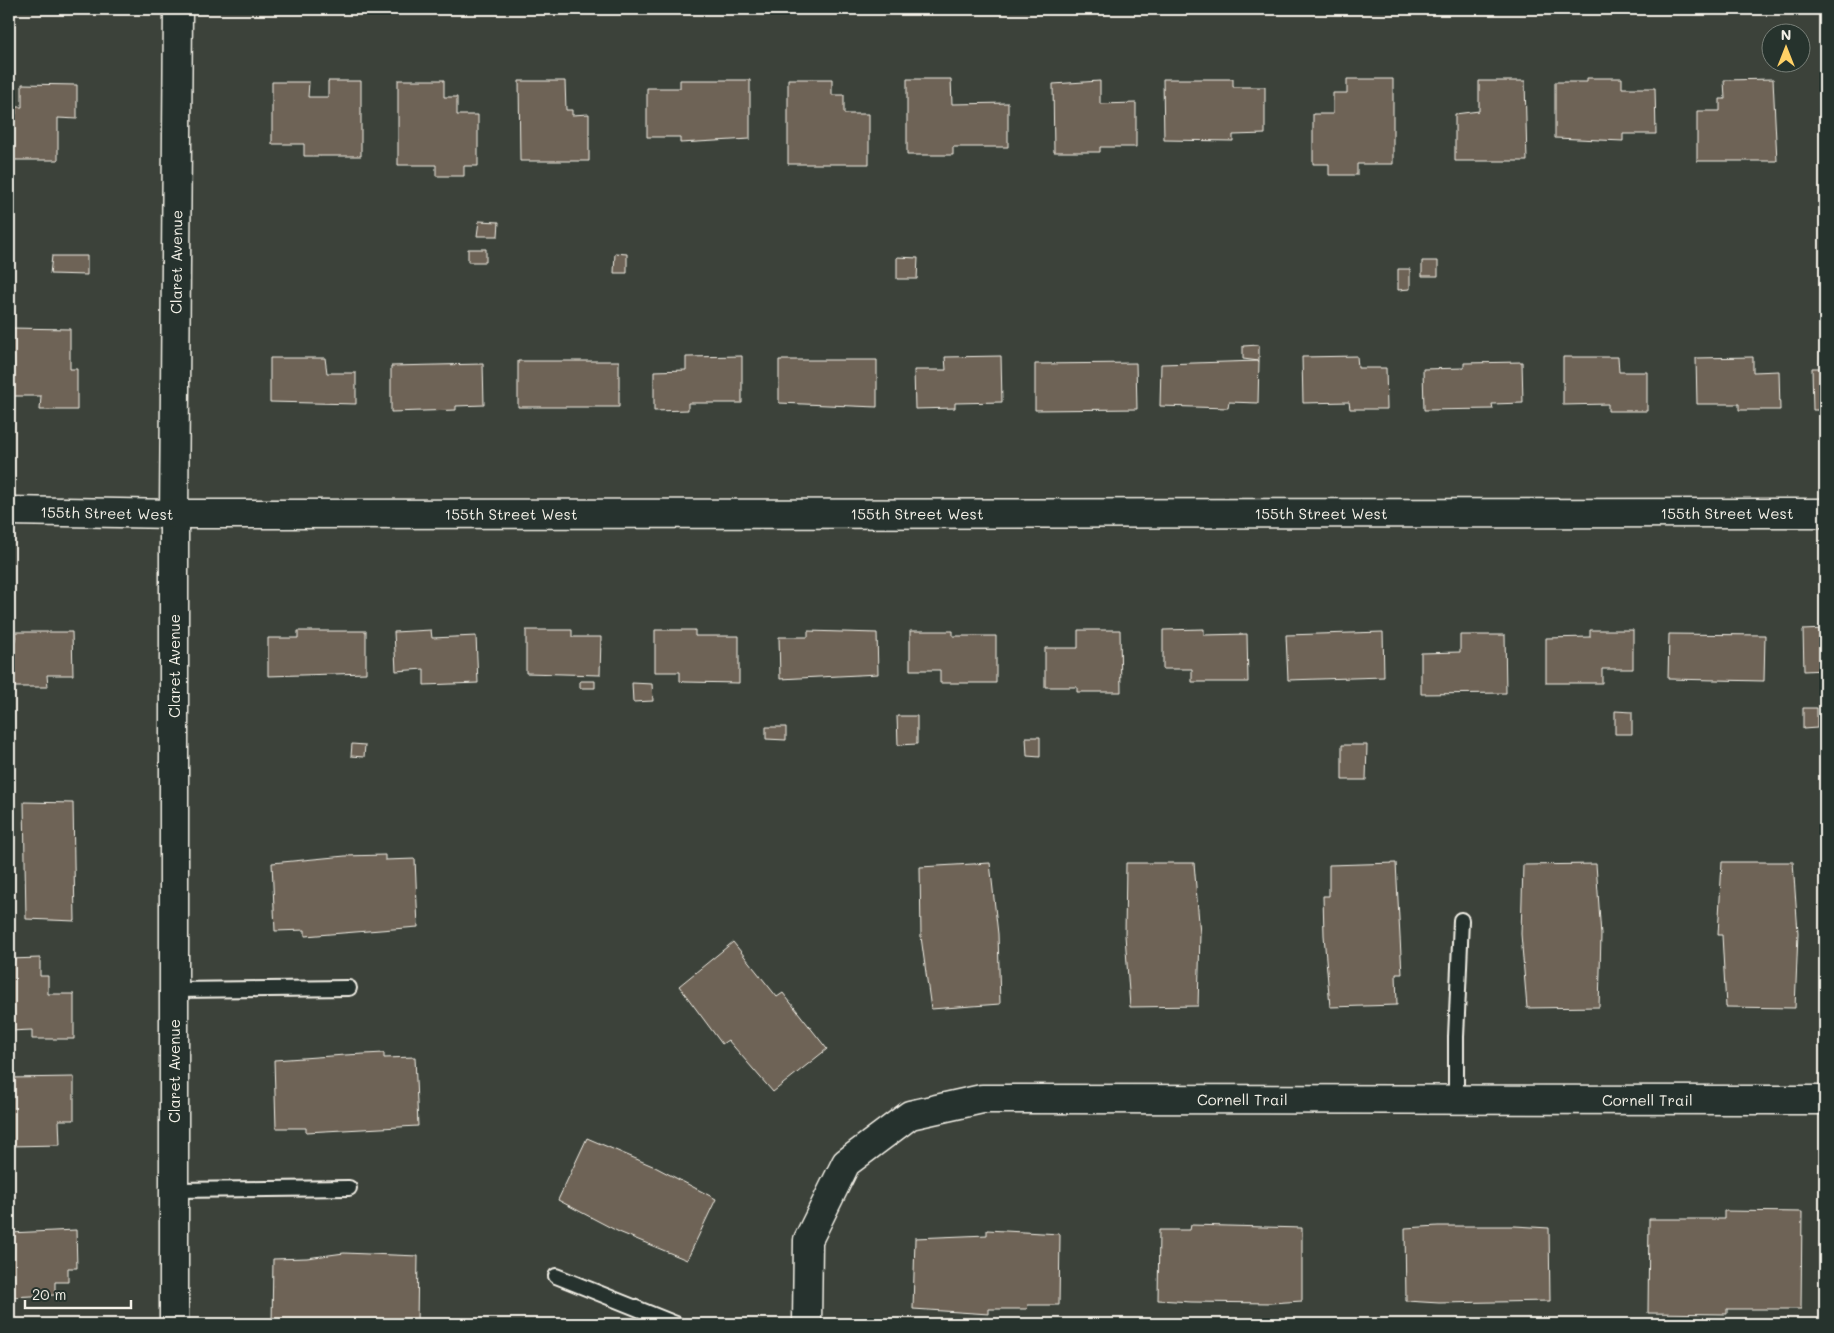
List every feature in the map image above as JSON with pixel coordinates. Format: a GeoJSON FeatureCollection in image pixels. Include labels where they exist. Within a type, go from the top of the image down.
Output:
{"type":"FeatureCollection","features":[{"type":"Feature","properties":{"kind":"street","name":"Claret Avenue"},"geometry":{"type":"LineString","coordinates":[[174,1324],[174,514],[178,9]]}},
{"type":"Feature","properties":{"kind":"street","name":"155th Street West"},"geometry":{"type":"LineString","coordinates":[[9,511],[174,514],[1825,513]]}},
{"type":"Feature","properties":{"kind":"street","name":"Cornell Trail"},"geometry":{"type":"LineString","coordinates":[[807,1324],[808,1240],[846,1163],[910,1115],[982,1099],[1825,1100]]}},
{"type":"Feature","properties":{"kind":"lane"},"geometry":{"type":"LineString","coordinates":[[1456,1099],[1461,920]]}},
{"type":"Feature","properties":{"kind":"lane"},"geometry":{"type":"LineString","coordinates":[[174,990],[349,988]]}},
{"type":"Feature","properties":{"kind":"lane"},"geometry":{"type":"LineString","coordinates":[[174,1190],[349,1188]]}},
{"type":"Feature","properties":{"kind":"lane"},"geometry":{"type":"LineString","coordinates":[[556,1276],[676,1324]]}},
{"type":"Feature","properties":{"kind":"building"},"geometry":{"type":"Polygon","coordinates":[[[1587,78],[1622,78],[1622,88],[1655,88],[1656,134],[1623,134],[1623,141],[1555,138],[1555,82],[1587,82],[1587,78]]]}},
{"type":"Feature","properties":{"kind":"building"},"geometry":{"type":"Polygon","coordinates":[[[788,79],[832,79],[832,95],[844,95],[844,114],[869,114],[869,164],[788,164],[788,79]]]}},
{"type":"Feature","properties":{"kind":"building"},"geometry":{"type":"Polygon","coordinates":[[[907,79],[951,79],[952,104],[1008,103],[1008,147],[953,147],[953,155],[907,155],[907,79]]]}},
{"type":"Feature","properties":{"kind":"building"},"geometry":{"type":"Polygon","coordinates":[[[1163,79],[1233,79],[1233,87],[1265,87],[1265,134],[1233,135],[1233,141],[1164,140],[1163,79]]]}},
{"type":"Feature","properties":{"kind":"building"},"geometry":{"type":"Polygon","coordinates":[[[1347,79],[1393,79],[1393,164],[1357,164],[1357,175],[1329,175],[1329,164],[1313,164],[1313,114],[1333,114],[1333,93],[1347,93],[1347,79]]]}},
{"type":"Feature","properties":{"kind":"building"},"geometry":{"type":"Polygon","coordinates":[[[1773,79],[1777,161],[1697,161],[1697,111],[1720,111],[1720,99],[1725,99],[1724,80],[1773,79]]]}},
{"type":"Feature","properties":{"kind":"building"},"geometry":{"type":"Polygon","coordinates":[[[398,80],[444,80],[444,97],[457,97],[457,115],[478,115],[478,166],[464,166],[464,176],[436,176],[436,165],[398,165],[398,80]]]}},
{"type":"Feature","properties":{"kind":"building"},"geometry":{"type":"Polygon","coordinates":[[[680,80],[750,80],[750,139],[680,143],[680,137],[647,137],[647,88],[680,88],[680,80]]]}},
{"type":"Feature","properties":{"kind":"building"},"geometry":{"type":"Polygon","coordinates":[[[328,81],[361,81],[361,156],[304,156],[304,144],[272,144],[272,82],[309,82],[308,97],[328,97],[328,81]]]}},
{"type":"Feature","properties":{"kind":"building"},"geometry":{"type":"Polygon","coordinates":[[[519,81],[565,81],[566,110],[572,110],[572,115],[589,114],[589,161],[520,161],[519,81]]]}},
{"type":"Feature","properties":{"kind":"building"},"geometry":{"type":"Polygon","coordinates":[[[1100,81],[1100,104],[1136,103],[1136,147],[1100,147],[1100,152],[1054,152],[1053,84],[1100,81]]]}},
{"type":"Feature","properties":{"kind":"building"},"geometry":{"type":"Polygon","coordinates":[[[1479,81],[1525,81],[1527,161],[1455,161],[1455,114],[1479,111],[1479,81]]]}},
{"type":"Feature","properties":{"kind":"building"},"geometry":{"type":"Polygon","coordinates":[[[22,84],[77,85],[77,119],[58,118],[58,160],[9,160],[9,114],[16,114],[16,107],[22,107],[22,84]]]}},
{"type":"Feature","properties":{"kind":"building"},"geometry":{"type":"Polygon","coordinates":[[[479,221],[499,222],[498,236],[477,236],[479,221]]]}},
{"type":"Feature","properties":{"kind":"building"},"geometry":{"type":"Polygon","coordinates":[[[468,249],[486,249],[486,262],[468,262],[468,249]]]}},
{"type":"Feature","properties":{"kind":"building"},"geometry":{"type":"Polygon","coordinates":[[[615,253],[627,254],[627,273],[614,273],[615,253]]]}},
{"type":"Feature","properties":{"kind":"building"},"geometry":{"type":"Polygon","coordinates":[[[52,256],[87,256],[87,275],[50,274],[52,256]]]}},
{"type":"Feature","properties":{"kind":"building"},"geometry":{"type":"Polygon","coordinates":[[[897,257],[918,258],[917,279],[897,279],[897,257]]]}},
{"type":"Feature","properties":{"kind":"building"},"geometry":{"type":"Polygon","coordinates":[[[1422,261],[1438,261],[1438,276],[1422,276],[1422,261]]]}},
{"type":"Feature","properties":{"kind":"building"},"geometry":{"type":"Polygon","coordinates":[[[1398,269],[1410,269],[1410,289],[1398,290],[1398,269]]]}},
{"type":"Feature","properties":{"kind":"building"},"geometry":{"type":"Polygon","coordinates":[[[10,328],[70,329],[70,369],[77,369],[77,410],[40,410],[41,396],[10,396],[10,328]]]}},
{"type":"Feature","properties":{"kind":"building"},"geometry":{"type":"Polygon","coordinates":[[[1259,345],[1259,361],[1243,359],[1243,346],[1259,345]]]}},
{"type":"Feature","properties":{"kind":"building"},"geometry":{"type":"Polygon","coordinates":[[[742,356],[742,403],[688,403],[688,410],[654,411],[654,371],[686,370],[686,357],[742,356]]]}},
{"type":"Feature","properties":{"kind":"building"},"geometry":{"type":"Polygon","coordinates":[[[1001,356],[1002,402],[955,403],[955,408],[915,409],[914,370],[946,370],[945,357],[1001,356]]]}},
{"type":"Feature","properties":{"kind":"building"},"geometry":{"type":"Polygon","coordinates":[[[1357,356],[1358,368],[1386,368],[1387,409],[1350,409],[1349,402],[1303,403],[1302,357],[1357,356]]]}},
{"type":"Feature","properties":{"kind":"building"},"geometry":{"type":"Polygon","coordinates":[[[1563,357],[1618,357],[1619,372],[1647,372],[1647,411],[1608,411],[1608,404],[1563,405],[1563,357]]]}},
{"type":"Feature","properties":{"kind":"building"},"geometry":{"type":"Polygon","coordinates":[[[1753,357],[1753,372],[1779,371],[1780,410],[1739,410],[1739,404],[1697,404],[1696,358],[1753,357]]]}},
{"type":"Feature","properties":{"kind":"building"},"geometry":{"type":"Polygon","coordinates":[[[270,358],[325,358],[327,373],[356,373],[356,404],[270,402],[270,358]]]}},
{"type":"Feature","properties":{"kind":"building"},"geometry":{"type":"Polygon","coordinates":[[[779,360],[877,360],[877,407],[779,403],[779,360]]]}},
{"type":"Feature","properties":{"kind":"building"},"geometry":{"type":"Polygon","coordinates":[[[518,361],[619,361],[619,407],[518,407],[518,361]]]}},
{"type":"Feature","properties":{"kind":"building"},"geometry":{"type":"Polygon","coordinates":[[[1259,361],[1258,403],[1229,402],[1228,408],[1160,406],[1161,364],[1259,361]]]}},
{"type":"Feature","properties":{"kind":"building"},"geometry":{"type":"Polygon","coordinates":[[[1522,362],[1523,403],[1492,404],[1493,409],[1424,410],[1423,369],[1464,368],[1464,363],[1522,362]]]}},
{"type":"Feature","properties":{"kind":"building"},"geometry":{"type":"Polygon","coordinates":[[[1136,363],[1137,409],[1035,410],[1035,364],[1136,363]]]}},
{"type":"Feature","properties":{"kind":"building"},"geometry":{"type":"Polygon","coordinates":[[[483,364],[484,405],[456,406],[456,410],[391,412],[391,366],[483,364]]]}},
{"type":"Feature","properties":{"kind":"building"},"geometry":{"type":"Polygon","coordinates":[[[1812,368],[1825,368],[1825,410],[1813,410],[1812,368]]]}},
{"type":"Feature","properties":{"kind":"building"},"geometry":{"type":"Polygon","coordinates":[[[1204,629],[1204,635],[1247,634],[1248,682],[1192,682],[1192,669],[1163,669],[1163,630],[1204,629]]]}},
{"type":"Feature","properties":{"kind":"building"},"geometry":{"type":"Polygon","coordinates":[[[1825,629],[1825,670],[1804,671],[1803,630],[1825,629]]]}},
{"type":"Feature","properties":{"kind":"building"},"geometry":{"type":"Polygon","coordinates":[[[431,630],[432,638],[476,636],[478,683],[424,685],[424,669],[396,671],[394,632],[431,630]]]}},
{"type":"Feature","properties":{"kind":"building"},"geometry":{"type":"Polygon","coordinates":[[[526,630],[572,630],[572,637],[601,637],[600,675],[526,673],[526,630]]]}},
{"type":"Feature","properties":{"kind":"building"},"geometry":{"type":"Polygon","coordinates":[[[655,630],[695,630],[695,636],[739,636],[739,683],[685,682],[680,681],[680,672],[655,672],[655,630]]]}},
{"type":"Feature","properties":{"kind":"building"},"geometry":{"type":"Polygon","coordinates":[[[1078,630],[1120,630],[1121,692],[1077,692],[1077,687],[1045,687],[1045,648],[1078,648],[1078,630]]]}},
{"type":"Feature","properties":{"kind":"building"},"geometry":{"type":"Polygon","coordinates":[[[1590,630],[1633,630],[1633,669],[1602,669],[1602,683],[1546,683],[1546,638],[1590,637],[1590,630]]]}},
{"type":"Feature","properties":{"kind":"building"},"geometry":{"type":"Polygon","coordinates":[[[298,631],[366,631],[366,673],[268,676],[268,638],[298,638],[298,631]]]}},
{"type":"Feature","properties":{"kind":"building"},"geometry":{"type":"Polygon","coordinates":[[[808,631],[877,633],[878,674],[780,679],[779,637],[808,637],[808,631]]]}},
{"type":"Feature","properties":{"kind":"building"},"geometry":{"type":"Polygon","coordinates":[[[910,631],[953,631],[953,636],[996,636],[996,683],[940,683],[940,670],[910,670],[910,631]]]}},
{"type":"Feature","properties":{"kind":"building"},"geometry":{"type":"Polygon","coordinates":[[[15,632],[72,632],[73,675],[47,675],[48,687],[9,687],[9,640],[16,640],[15,632]]]}},
{"type":"Feature","properties":{"kind":"building"},"geometry":{"type":"Polygon","coordinates":[[[1383,632],[1384,677],[1288,680],[1286,635],[1383,632]]]}},
{"type":"Feature","properties":{"kind":"building"},"geometry":{"type":"Polygon","coordinates":[[[1669,634],[1765,635],[1764,681],[1668,679],[1669,634]]]}},
{"type":"Feature","properties":{"kind":"building"},"geometry":{"type":"Polygon","coordinates":[[[1460,635],[1505,635],[1506,693],[1421,694],[1421,653],[1460,652],[1460,635]]]}},
{"type":"Feature","properties":{"kind":"building"},"geometry":{"type":"Polygon","coordinates":[[[580,681],[595,681],[595,688],[580,688],[580,681]]]}},
{"type":"Feature","properties":{"kind":"building"},"geometry":{"type":"Polygon","coordinates":[[[632,683],[652,684],[653,701],[633,702],[632,683]]]}},
{"type":"Feature","properties":{"kind":"building"},"geometry":{"type":"Polygon","coordinates":[[[1803,708],[1817,708],[1817,728],[1803,729],[1803,708]]]}},
{"type":"Feature","properties":{"kind":"building"},"geometry":{"type":"Polygon","coordinates":[[[1615,711],[1632,712],[1632,734],[1615,734],[1615,711]]]}},
{"type":"Feature","properties":{"kind":"building"},"geometry":{"type":"Polygon","coordinates":[[[897,716],[917,716],[917,744],[898,745],[897,716]]]}},
{"type":"Feature","properties":{"kind":"building"},"geometry":{"type":"Polygon","coordinates":[[[766,727],[786,727],[786,740],[766,739],[766,727]]]}},
{"type":"Feature","properties":{"kind":"building"},"geometry":{"type":"Polygon","coordinates":[[[1026,737],[1040,737],[1040,757],[1027,756],[1026,737]]]}},
{"type":"Feature","properties":{"kind":"building"},"geometry":{"type":"Polygon","coordinates":[[[352,744],[365,745],[364,757],[351,756],[352,744]]]}},
{"type":"Feature","properties":{"kind":"building"},"geometry":{"type":"Polygon","coordinates":[[[1342,745],[1367,745],[1366,780],[1342,780],[1342,745]]]}},
{"type":"Feature","properties":{"kind":"building"},"geometry":{"type":"Polygon","coordinates":[[[24,802],[73,803],[75,921],[26,919],[24,802]]]}},
{"type":"Feature","properties":{"kind":"building"},"geometry":{"type":"Polygon","coordinates":[[[385,855],[385,860],[415,859],[418,927],[305,936],[305,930],[275,931],[272,863],[345,856],[385,855]]]}},
{"type":"Feature","properties":{"kind":"building"},"geometry":{"type":"Polygon","coordinates":[[[1722,862],[1793,862],[1798,933],[1795,1008],[1726,1007],[1722,935],[1718,935],[1722,862]]]}},
{"type":"Feature","properties":{"kind":"building"},"geometry":{"type":"Polygon","coordinates":[[[990,863],[998,934],[1000,1004],[931,1009],[921,937],[920,867],[990,863]]]}},
{"type":"Feature","properties":{"kind":"building"},"geometry":{"type":"Polygon","coordinates":[[[1126,863],[1194,863],[1200,934],[1198,1006],[1130,1007],[1125,935],[1126,863]]]}},
{"type":"Feature","properties":{"kind":"building"},"geometry":{"type":"Polygon","coordinates":[[[1396,863],[1402,974],[1396,974],[1397,1005],[1330,1007],[1323,896],[1329,896],[1329,865],[1396,863]]]}},
{"type":"Feature","properties":{"kind":"building"},"geometry":{"type":"Polygon","coordinates":[[[1596,864],[1601,935],[1599,1007],[1527,1008],[1521,934],[1523,865],[1596,864]]]}},
{"type":"Feature","properties":{"kind":"building"},"geometry":{"type":"Polygon","coordinates":[[[733,942],[777,997],[783,993],[827,1049],[773,1092],[728,1040],[722,1044],[679,986],[733,942]]]}},
{"type":"Feature","properties":{"kind":"building"},"geometry":{"type":"Polygon","coordinates":[[[40,958],[40,976],[48,976],[48,994],[74,994],[74,1039],[32,1039],[32,1030],[9,1031],[9,959],[40,958]]]}},
{"type":"Feature","properties":{"kind":"building"},"geometry":{"type":"Polygon","coordinates":[[[384,1053],[384,1058],[415,1057],[418,1126],[306,1132],[306,1128],[276,1128],[274,1060],[384,1053]]]}},
{"type":"Feature","properties":{"kind":"building"},"geometry":{"type":"Polygon","coordinates":[[[74,1077],[74,1120],[59,1120],[60,1145],[9,1146],[9,1078],[74,1077]]]}},
{"type":"Feature","properties":{"kind":"building"},"geometry":{"type":"Polygon","coordinates":[[[587,1138],[655,1167],[716,1199],[687,1260],[619,1232],[558,1200],[587,1138]]]}},
{"type":"Feature","properties":{"kind":"building"},"geometry":{"type":"Polygon","coordinates":[[[1724,1211],[1802,1212],[1801,1309],[1727,1309],[1727,1314],[1648,1313],[1649,1219],[1724,1219],[1724,1211]]]}},
{"type":"Feature","properties":{"kind":"building"},"geometry":{"type":"Polygon","coordinates":[[[1191,1225],[1302,1228],[1302,1301],[1271,1303],[1158,1300],[1159,1230],[1190,1230],[1191,1225]]]}},
{"type":"Feature","properties":{"kind":"building"},"geometry":{"type":"Polygon","coordinates":[[[1438,1226],[1549,1228],[1550,1301],[1439,1303],[1406,1301],[1405,1228],[1438,1226]]]}},
{"type":"Feature","properties":{"kind":"building"},"geometry":{"type":"Polygon","coordinates":[[[76,1230],[77,1268],[68,1268],[68,1282],[55,1282],[55,1295],[9,1297],[9,1233],[76,1230]]]}},
{"type":"Feature","properties":{"kind":"building"},"geometry":{"type":"Polygon","coordinates":[[[987,1230],[1060,1234],[1059,1305],[1028,1305],[1027,1309],[989,1309],[989,1314],[913,1309],[915,1238],[987,1235],[987,1230]]]}},
{"type":"Feature","properties":{"kind":"building"},"geometry":{"type":"Polygon","coordinates":[[[344,1253],[418,1256],[417,1324],[272,1324],[273,1259],[307,1258],[344,1253]]]}}]}
